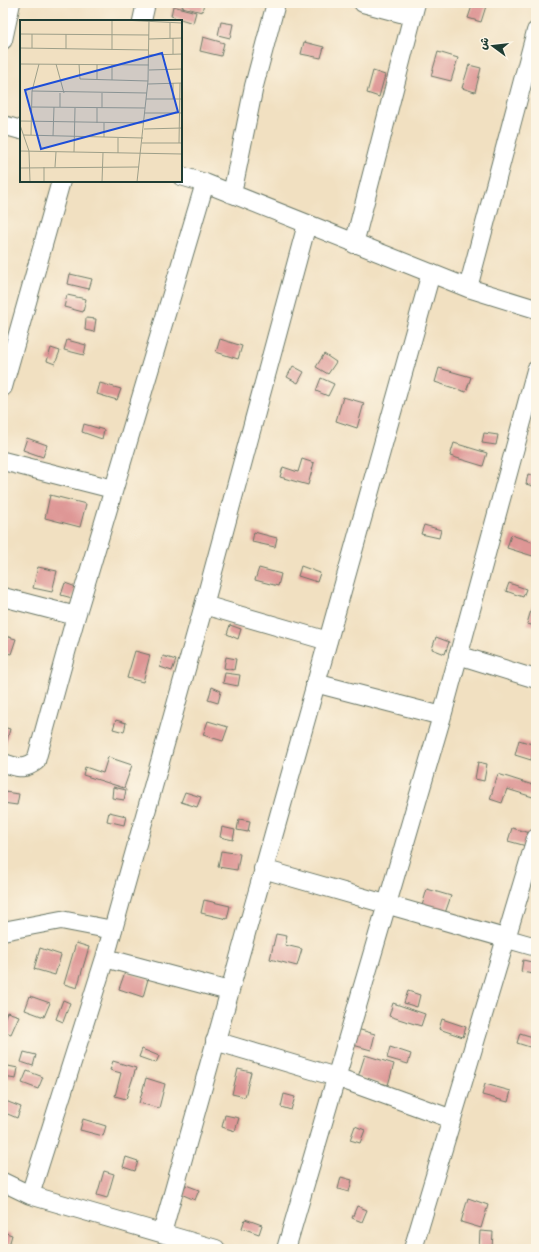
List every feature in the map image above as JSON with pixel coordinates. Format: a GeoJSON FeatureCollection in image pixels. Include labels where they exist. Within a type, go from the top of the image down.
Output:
{"type":"FeatureCollection","features":[{"type":"Feature","properties":{"kind":"street"},"geometry":{"type":"LineString","coordinates":[[3,40],[11,3]]}},
{"type":"Feature","properties":{"kind":"street"},"geometry":{"type":"LineString","coordinates":[[142,20],[146,3]]}},
{"type":"Feature","properties":{"kind":"street"},"geometry":{"type":"LineString","coordinates":[[232,194],[254,86],[276,3]]}},
{"type":"Feature","properties":{"kind":"street"},"geometry":{"type":"LineString","coordinates":[[354,244],[414,9],[363,3]]}},
{"type":"Feature","properties":{"kind":"street"},"geometry":{"type":"LineString","coordinates":[[468,288],[536,31]]}},
{"type":"Feature","properties":{"kind":"street"},"geometry":{"type":"LineString","coordinates":[[3,125],[20,130]]}},
{"type":"Feature","properties":{"kind":"street"},"geometry":{"type":"LineString","coordinates":[[182,176],[205,183],[354,244],[468,288],[536,309]]}},
{"type":"Feature","properties":{"kind":"street"},"geometry":{"type":"LineString","coordinates":[[3,386],[61,182]]}},
{"type":"Feature","properties":{"kind":"street"},"geometry":{"type":"LineString","coordinates":[[3,763],[21,768],[28,767],[36,761],[113,489],[205,183]]}},
{"type":"Feature","properties":{"kind":"street"},"geometry":{"type":"LineString","coordinates":[[30,1194],[113,930],[204,605],[307,224]]}},
{"type":"Feature","properties":{"kind":"street"},"geometry":{"type":"LineString","coordinates":[[162,1233],[431,273]]}},
{"type":"Feature","properties":{"kind":"street"},"geometry":{"type":"LineString","coordinates":[[286,1249],[442,716],[536,370]]}},
{"type":"Feature","properties":{"kind":"street"},"geometry":{"type":"LineString","coordinates":[[3,461],[113,489]]}},
{"type":"Feature","properties":{"kind":"street"},"geometry":{"type":"LineString","coordinates":[[3,597],[76,616]]}},
{"type":"Feature","properties":{"kind":"street"},"geometry":{"type":"LineString","coordinates":[[204,605],[328,641]]}},
{"type":"Feature","properties":{"kind":"street"},"geometry":{"type":"LineString","coordinates":[[458,656],[536,678]]}},
{"type":"Feature","properties":{"kind":"street"},"geometry":{"type":"LineString","coordinates":[[315,684],[442,716]]}},
{"type":"Feature","properties":{"kind":"street"},"geometry":{"type":"LineString","coordinates":[[413,1249],[536,838]]}},
{"type":"Feature","properties":{"kind":"street"},"geometry":{"type":"LineString","coordinates":[[263,869],[536,947]]}},
{"type":"Feature","properties":{"kind":"street"},"geometry":{"type":"LineString","coordinates":[[3,931],[61,920],[113,930]]}},
{"type":"Feature","properties":{"kind":"street"},"geometry":{"type":"LineString","coordinates":[[105,958],[229,991]]}},
{"type":"Feature","properties":{"kind":"street"},"geometry":{"type":"LineString","coordinates":[[215,1041],[336,1077],[452,1119]]}},
{"type":"Feature","properties":{"kind":"street"},"geometry":{"type":"LineString","coordinates":[[3,1182],[30,1194],[216,1249]]}},
{"type":"Feature","properties":{"kind":"building"},"geometry":{"type":"Polygon","coordinates":[[[183,3],[204,3],[202,12],[182,7],[183,3]]]}},
{"type":"Feature","properties":{"kind":"building"},"geometry":{"type":"Polygon","coordinates":[[[473,3],[487,3],[481,22],[468,18],[473,3]]]}},
{"type":"Feature","properties":{"kind":"building"},"geometry":{"type":"Polygon","coordinates":[[[173,6],[196,12],[193,23],[171,16],[173,6]]]}},
{"type":"Feature","properties":{"kind":"building"},"geometry":{"type":"Polygon","coordinates":[[[221,22],[233,24],[230,38],[218,35],[221,22]]]}},
{"type":"Feature","properties":{"kind":"building"},"geometry":{"type":"Polygon","coordinates":[[[203,37],[224,43],[221,56],[200,51],[203,37]]]}},
{"type":"Feature","properties":{"kind":"building"},"geometry":{"type":"Polygon","coordinates":[[[304,42],[324,47],[321,58],[301,54],[304,42]]]}},
{"type":"Feature","properties":{"kind":"building"},"geometry":{"type":"Polygon","coordinates":[[[438,52],[458,58],[451,81],[431,76],[438,52]]]}},
{"type":"Feature","properties":{"kind":"building"},"geometry":{"type":"Polygon","coordinates":[[[469,65],[481,68],[475,92],[462,88],[469,65]]]}},
{"type":"Feature","properties":{"kind":"building"},"geometry":{"type":"Polygon","coordinates":[[[373,71],[385,75],[379,97],[367,93],[373,71]]]}},
{"type":"Feature","properties":{"kind":"building"},"geometry":{"type":"Polygon","coordinates":[[[70,274],[92,279],[89,289],[68,284],[70,274]]]}},
{"type":"Feature","properties":{"kind":"building"},"geometry":{"type":"Polygon","coordinates":[[[67,295],[86,299],[83,312],[64,307],[67,295]]]}},
{"type":"Feature","properties":{"kind":"building"},"geometry":{"type":"Polygon","coordinates":[[[86,318],[96,319],[94,332],[85,330],[86,318]]]}},
{"type":"Feature","properties":{"kind":"building"},"geometry":{"type":"Polygon","coordinates":[[[220,339],[242,346],[238,359],[216,352],[220,339]]]}},
{"type":"Feature","properties":{"kind":"building"},"geometry":{"type":"Polygon","coordinates":[[[67,340],[86,345],[84,355],[64,350],[67,340]]]}},
{"type":"Feature","properties":{"kind":"building"},"geometry":{"type":"Polygon","coordinates":[[[51,348],[60,351],[55,364],[47,361],[51,348]]]}},
{"type":"Feature","properties":{"kind":"building"},"geometry":{"type":"Polygon","coordinates":[[[324,354],[336,362],[328,374],[316,367],[324,354]]]}},
{"type":"Feature","properties":{"kind":"building"},"geometry":{"type":"Polygon","coordinates":[[[293,366],[304,372],[298,383],[287,377],[293,366]]]}},
{"type":"Feature","properties":{"kind":"building"},"geometry":{"type":"Polygon","coordinates":[[[439,368],[471,377],[466,392],[435,382],[439,368]]]}},
{"type":"Feature","properties":{"kind":"building"},"geometry":{"type":"Polygon","coordinates":[[[321,378],[334,384],[328,396],[316,391],[321,378]]]}},
{"type":"Feature","properties":{"kind":"building"},"geometry":{"type":"Polygon","coordinates":[[[100,383],[121,389],[117,400],[97,394],[100,383]]]}},
{"type":"Feature","properties":{"kind":"building"},"geometry":{"type":"Polygon","coordinates":[[[343,397],[364,403],[357,428],[336,421],[343,397]]]}},
{"type":"Feature","properties":{"kind":"building"},"geometry":{"type":"Polygon","coordinates":[[[84,424],[104,430],[102,439],[82,432],[84,424]]]}},
{"type":"Feature","properties":{"kind":"building"},"geometry":{"type":"Polygon","coordinates":[[[484,433],[498,435],[496,445],[482,443],[484,433]]]}},
{"type":"Feature","properties":{"kind":"building"},"geometry":{"type":"Polygon","coordinates":[[[27,438],[47,445],[43,457],[23,450],[27,438]]]}},
{"type":"Feature","properties":{"kind":"building"},"geometry":{"type":"Polygon","coordinates":[[[454,443],[487,453],[483,466],[450,456],[454,443]]]}},
{"type":"Feature","properties":{"kind":"building"},"geometry":{"type":"Polygon","coordinates":[[[302,459],[314,463],[308,485],[280,477],[283,467],[298,472],[302,459]]]}},
{"type":"Feature","properties":{"kind":"building"},"geometry":{"type":"Polygon","coordinates":[[[528,474],[536,476],[536,487],[526,484],[528,474]]]}},
{"type":"Feature","properties":{"kind":"building"},"geometry":{"type":"Polygon","coordinates":[[[50,495],[86,504],[80,527],[45,518],[50,495]]]}},
{"type":"Feature","properties":{"kind":"building"},"geometry":{"type":"Polygon","coordinates":[[[424,525],[441,530],[439,538],[421,534],[424,525]]]}},
{"type":"Feature","properties":{"kind":"building"},"geometry":{"type":"Polygon","coordinates":[[[254,532],[277,538],[275,547],[252,542],[254,532]]]}},
{"type":"Feature","properties":{"kind":"building"},"geometry":{"type":"Polygon","coordinates":[[[511,535],[536,543],[536,557],[507,548],[511,535]]]}},
{"type":"Feature","properties":{"kind":"building"},"geometry":{"type":"Polygon","coordinates":[[[301,566],[320,573],[317,582],[298,576],[301,566]]]}},
{"type":"Feature","properties":{"kind":"building"},"geometry":{"type":"Polygon","coordinates":[[[38,567],[57,571],[52,592],[33,588],[38,567]]]}},
{"type":"Feature","properties":{"kind":"building"},"geometry":{"type":"Polygon","coordinates":[[[259,568],[281,574],[278,586],[255,580],[259,568]]]}},
{"type":"Feature","properties":{"kind":"building"},"geometry":{"type":"Polygon","coordinates":[[[65,583],[76,587],[72,598],[61,595],[65,583]]]}},
{"type":"Feature","properties":{"kind":"building"},"geometry":{"type":"Polygon","coordinates":[[[509,583],[526,589],[523,597],[506,591],[509,583]]]}},
{"type":"Feature","properties":{"kind":"building"},"geometry":{"type":"Polygon","coordinates":[[[533,603],[536,604],[536,626],[527,624],[533,603]]]}},
{"type":"Feature","properties":{"kind":"building"},"geometry":{"type":"Polygon","coordinates":[[[230,625],[241,629],[238,639],[227,634],[230,625]]]}},
{"type":"Feature","properties":{"kind":"building"},"geometry":{"type":"Polygon","coordinates":[[[5,636],[16,639],[11,654],[3,652],[5,636]]]}},
{"type":"Feature","properties":{"kind":"building"},"geometry":{"type":"Polygon","coordinates":[[[436,637],[449,642],[445,654],[432,649],[436,637]]]}},
{"type":"Feature","properties":{"kind":"building"},"geometry":{"type":"Polygon","coordinates":[[[135,651],[150,655],[143,682],[127,678],[135,651]]]}},
{"type":"Feature","properties":{"kind":"building"},"geometry":{"type":"Polygon","coordinates":[[[163,656],[176,660],[172,671],[160,667],[163,656]]]}},
{"type":"Feature","properties":{"kind":"building"},"geometry":{"type":"Polygon","coordinates":[[[226,657],[236,659],[234,670],[224,668],[226,657]]]}},
{"type":"Feature","properties":{"kind":"building"},"geometry":{"type":"Polygon","coordinates":[[[225,673],[240,675],[238,686],[223,683],[225,673]]]}},
{"type":"Feature","properties":{"kind":"building"},"geometry":{"type":"Polygon","coordinates":[[[212,687],[221,691],[218,703],[208,700],[212,687]]]}},
{"type":"Feature","properties":{"kind":"building"},"geometry":{"type":"Polygon","coordinates":[[[116,720],[126,723],[124,732],[113,729],[116,720]]]}},
{"type":"Feature","properties":{"kind":"building"},"geometry":{"type":"Polygon","coordinates":[[[208,721],[228,727],[223,741],[203,735],[208,721]]]}},
{"type":"Feature","properties":{"kind":"building"},"geometry":{"type":"Polygon","coordinates":[[[3,727],[10,729],[6,744],[3,743],[3,727]]]}},
{"type":"Feature","properties":{"kind":"building"},"geometry":{"type":"Polygon","coordinates":[[[519,740],[535,745],[531,760],[515,755],[519,740]]]}},
{"type":"Feature","properties":{"kind":"building"},"geometry":{"type":"Polygon","coordinates":[[[108,757],[132,765],[124,788],[83,775],[85,767],[103,773],[108,757]]]}},
{"type":"Feature","properties":{"kind":"building"},"geometry":{"type":"Polygon","coordinates":[[[478,762],[487,764],[484,781],[475,779],[478,762]]]}},
{"type":"Feature","properties":{"kind":"building"},"geometry":{"type":"Polygon","coordinates":[[[498,774],[536,786],[536,798],[507,789],[502,803],[490,799],[498,774]]]}},
{"type":"Feature","properties":{"kind":"building"},"geometry":{"type":"Polygon","coordinates":[[[113,787],[126,790],[124,800],[112,798],[113,787]]]}},
{"type":"Feature","properties":{"kind":"building"},"geometry":{"type":"Polygon","coordinates":[[[4,792],[19,794],[17,805],[3,803],[4,792]]]}},
{"type":"Feature","properties":{"kind":"building"},"geometry":{"type":"Polygon","coordinates":[[[185,792],[201,797],[197,807],[181,802],[185,792]]]}},
{"type":"Feature","properties":{"kind":"building"},"geometry":{"type":"Polygon","coordinates":[[[109,812],[126,816],[124,825],[107,821],[109,812]]]}},
{"type":"Feature","properties":{"kind":"building"},"geometry":{"type":"Polygon","coordinates":[[[239,819],[250,821],[248,832],[237,830],[239,819]]]}},
{"type":"Feature","properties":{"kind":"building"},"geometry":{"type":"Polygon","coordinates":[[[222,827],[235,830],[233,840],[220,837],[222,827]]]}},
{"type":"Feature","properties":{"kind":"building"},"geometry":{"type":"Polygon","coordinates":[[[512,828],[534,834],[530,847],[508,841],[512,828]]]}},
{"type":"Feature","properties":{"kind":"building"},"geometry":{"type":"Polygon","coordinates":[[[221,851],[240,854],[237,870],[218,867],[221,851]]]}},
{"type":"Feature","properties":{"kind":"building"},"geometry":{"type":"Polygon","coordinates":[[[427,889],[451,896],[444,916],[421,909],[427,889]]]}},
{"type":"Feature","properties":{"kind":"building"},"geometry":{"type":"Polygon","coordinates":[[[204,900],[230,906],[227,919],[201,913],[204,900]]]}},
{"type":"Feature","properties":{"kind":"building"},"geometry":{"type":"Polygon","coordinates":[[[276,934],[287,936],[285,945],[302,949],[297,966],[270,959],[276,934]]]}},
{"type":"Feature","properties":{"kind":"building"},"geometry":{"type":"Polygon","coordinates":[[[76,943],[89,947],[77,988],[64,984],[76,943]]]}},
{"type":"Feature","properties":{"kind":"building"},"geometry":{"type":"Polygon","coordinates":[[[40,948],[61,955],[55,975],[34,969],[40,948]]]}},
{"type":"Feature","properties":{"kind":"building"},"geometry":{"type":"Polygon","coordinates":[[[523,960],[536,963],[534,974],[521,972],[523,960]]]}},
{"type":"Feature","properties":{"kind":"building"},"geometry":{"type":"Polygon","coordinates":[[[125,972],[148,979],[143,997],[119,989],[125,972]]]}},
{"type":"Feature","properties":{"kind":"building"},"geometry":{"type":"Polygon","coordinates":[[[408,991],[420,995],[417,1007],[404,1003],[408,991]]]}},
{"type":"Feature","properties":{"kind":"building"},"geometry":{"type":"Polygon","coordinates":[[[30,996],[50,1003],[44,1017],[25,1010],[30,996]]]}},
{"type":"Feature","properties":{"kind":"building"},"geometry":{"type":"Polygon","coordinates":[[[63,1000],[70,1003],[63,1022],[56,1019],[63,1000]]]}},
{"type":"Feature","properties":{"kind":"building"},"geometry":{"type":"Polygon","coordinates":[[[393,1003],[425,1014],[421,1026],[389,1016],[393,1003]]]}},
{"type":"Feature","properties":{"kind":"building"},"geometry":{"type":"Polygon","coordinates":[[[7,1012],[19,1016],[11,1034],[3,1031],[3,1022],[7,1012]]]}},
{"type":"Feature","properties":{"kind":"building"},"geometry":{"type":"Polygon","coordinates":[[[442,1019],[466,1027],[463,1037],[439,1029],[442,1019]]]}},
{"type":"Feature","properties":{"kind":"building"},"geometry":{"type":"Polygon","coordinates":[[[357,1029],[375,1034],[371,1050],[353,1045],[357,1029]]]}},
{"type":"Feature","properties":{"kind":"building"},"geometry":{"type":"Polygon","coordinates":[[[520,1033],[536,1038],[536,1049],[517,1043],[520,1033]]]}},
{"type":"Feature","properties":{"kind":"building"},"geometry":{"type":"Polygon","coordinates":[[[390,1047],[411,1054],[408,1064],[387,1058],[390,1047]]]}},
{"type":"Feature","properties":{"kind":"building"},"geometry":{"type":"Polygon","coordinates":[[[142,1049],[159,1056],[156,1063],[139,1057],[142,1049]]]}},
{"type":"Feature","properties":{"kind":"building"},"geometry":{"type":"Polygon","coordinates":[[[24,1052],[36,1055],[33,1066],[21,1062],[24,1052]]]}},
{"type":"Feature","properties":{"kind":"building"},"geometry":{"type":"Polygon","coordinates":[[[365,1055],[394,1064],[388,1085],[358,1077],[365,1055]]]}},
{"type":"Feature","properties":{"kind":"building"},"geometry":{"type":"Polygon","coordinates":[[[113,1061],[136,1068],[126,1099],[115,1096],[121,1073],[110,1070],[113,1061]]]}},
{"type":"Feature","properties":{"kind":"building"},"geometry":{"type":"Polygon","coordinates":[[[3,1065],[18,1068],[16,1079],[3,1077],[3,1065]]]}},
{"type":"Feature","properties":{"kind":"building"},"geometry":{"type":"Polygon","coordinates":[[[238,1069],[251,1072],[245,1097],[232,1094],[238,1069]]]}},
{"type":"Feature","properties":{"kind":"building"},"geometry":{"type":"Polygon","coordinates":[[[27,1071],[43,1077],[38,1089],[22,1083],[27,1071]]]}},
{"type":"Feature","properties":{"kind":"building"},"geometry":{"type":"Polygon","coordinates":[[[146,1078],[165,1084],[159,1108],[139,1103],[146,1078]]]}},
{"type":"Feature","properties":{"kind":"building"},"geometry":{"type":"Polygon","coordinates":[[[485,1084],[511,1091],[508,1102],[482,1095],[485,1084]]]}},
{"type":"Feature","properties":{"kind":"building"},"geometry":{"type":"Polygon","coordinates":[[[284,1094],[295,1097],[291,1110],[281,1107],[284,1094]]]}},
{"type":"Feature","properties":{"kind":"building"},"geometry":{"type":"Polygon","coordinates":[[[3,1100],[21,1107],[17,1118],[3,1112],[3,1100]]]}},
{"type":"Feature","properties":{"kind":"building"},"geometry":{"type":"Polygon","coordinates":[[[225,1115],[239,1118],[235,1131],[222,1127],[225,1115]]]}},
{"type":"Feature","properties":{"kind":"building"},"geometry":{"type":"Polygon","coordinates":[[[83,1119],[106,1126],[103,1136],[80,1130],[83,1119]]]}},
{"type":"Feature","properties":{"kind":"building"},"geometry":{"type":"Polygon","coordinates":[[[355,1126],[365,1130],[360,1143],[350,1140],[355,1126]]]}},
{"type":"Feature","properties":{"kind":"building"},"geometry":{"type":"Polygon","coordinates":[[[126,1157],[138,1161],[135,1171],[123,1167],[126,1157]]]}},
{"type":"Feature","properties":{"kind":"building"},"geometry":{"type":"Polygon","coordinates":[[[104,1171],[114,1174],[107,1198],[97,1195],[104,1171]]]}},
{"type":"Feature","properties":{"kind":"building"},"geometry":{"type":"Polygon","coordinates":[[[341,1177],[352,1180],[349,1192],[338,1189],[341,1177]]]}},
{"type":"Feature","properties":{"kind":"building"},"geometry":{"type":"Polygon","coordinates":[[[186,1185],[199,1190],[195,1200],[181,1194],[186,1185]]]}},
{"type":"Feature","properties":{"kind":"building"},"geometry":{"type":"Polygon","coordinates":[[[468,1198],[488,1205],[481,1228],[461,1222],[468,1198]]]}},
{"type":"Feature","properties":{"kind":"building"},"geometry":{"type":"Polygon","coordinates":[[[357,1206],[367,1210],[362,1222],[352,1218],[357,1206]]]}},
{"type":"Feature","properties":{"kind":"building"},"geometry":{"type":"Polygon","coordinates":[[[245,1219],[262,1225],[259,1234],[242,1228],[245,1219]]]}},
{"type":"Feature","properties":{"kind":"building"},"geometry":{"type":"Polygon","coordinates":[[[480,1231],[493,1232],[492,1249],[479,1249],[480,1231]]]}},
{"type":"Feature","properties":{"kind":"building"},"geometry":{"type":"Polygon","coordinates":[[[3,1232],[12,1235],[8,1249],[3,1249],[3,1232]]]}}]}
